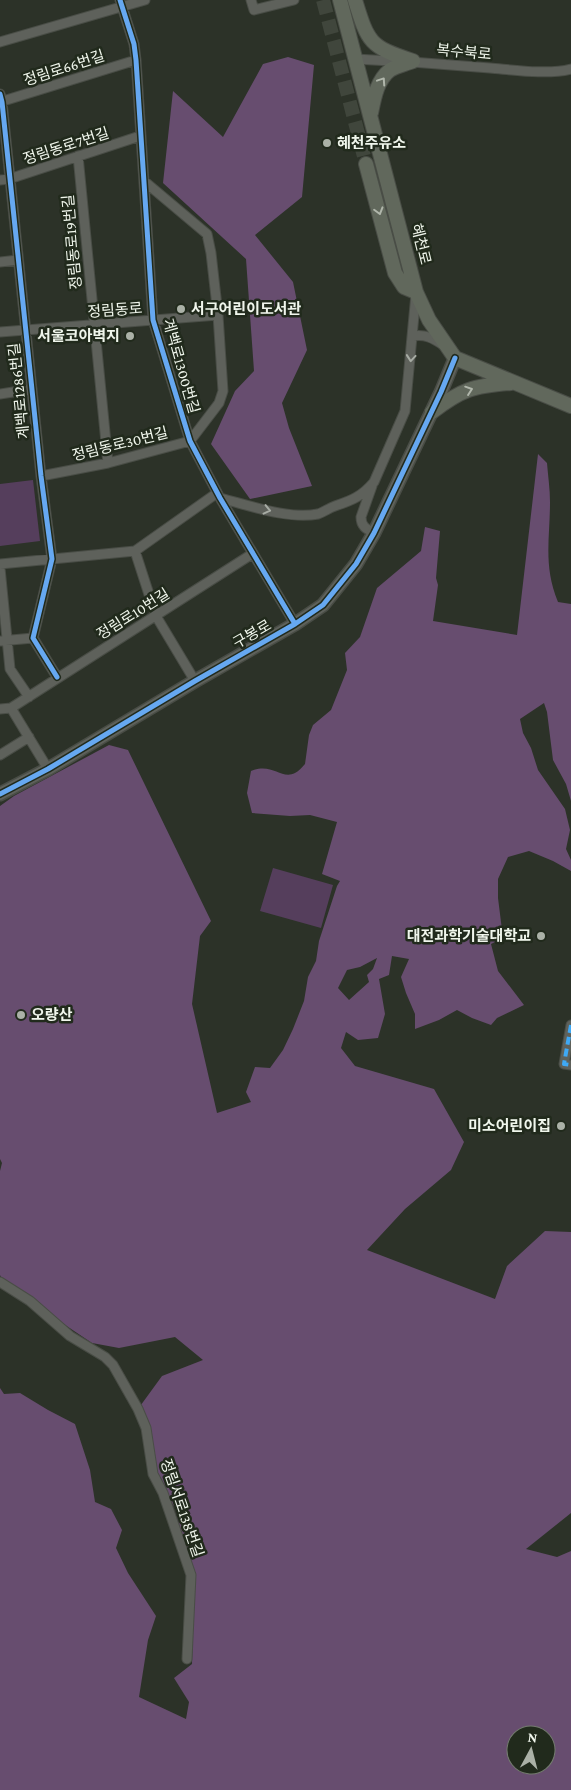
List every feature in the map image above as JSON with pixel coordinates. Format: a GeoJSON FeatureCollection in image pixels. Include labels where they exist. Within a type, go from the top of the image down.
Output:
{"type":"FeatureCollection","features":[{"type":"Feature","properties":{"kind":"main road"},"geometry":{"type":"LineString","coordinates":[[355,0],[363,26],[375,46],[385,52],[413,62]]}},
{"type":"Feature","properties":{"kind":"main road","name":"혜천로"},"geometry":{"type":"LineString","coordinates":[[341,5],[416,292],[429,320],[452,354]]}},
{"type":"Feature","properties":{"kind":"main road"},"geometry":{"type":"LineString","coordinates":[[355,59],[363,26]]}},
{"type":"Feature","properties":{"kind":"main road"},"geometry":{"type":"LineString","coordinates":[[370,117],[376,91],[381,80],[390,70],[413,62]]}},
{"type":"Feature","properties":{"kind":"main road"},"geometry":{"type":"LineString","coordinates":[[366,164],[395,273],[404,287],[416,292]]}},
{"type":"Feature","properties":{"kind":"main road"},"geometry":{"type":"LineString","coordinates":[[452,354],[513,383],[571,406]]}},
{"type":"Feature","properties":{"kind":"main road"},"geometry":{"type":"LineString","coordinates":[[432,412],[450,398],[470,388],[513,383]]}},
{"type":"Feature","properties":{"kind":"street"},"geometry":{"type":"LineString","coordinates":[[0,42],[121,3],[145,0]]}},
{"type":"Feature","properties":{"kind":"street"},"geometry":{"type":"LineString","coordinates":[[251,0],[254,10],[294,0]]}},
{"type":"Feature","properties":{"kind":"street","name":"계백로1300번길"},"geometry":{"type":"LineString","coordinates":[[121,3],[134,44],[136,60],[153,320],[190,441],[218,495],[295,624]]}},
{"type":"Feature","properties":{"kind":"street","name":"복수북로"},"geometry":{"type":"LineString","coordinates":[[355,59],[529,71],[564,71],[571,69]]}},
{"type":"Feature","properties":{"kind":"street","name":"정림로66번길"},"geometry":{"type":"LineString","coordinates":[[1,99],[136,60]]}},
{"type":"Feature","properties":{"kind":"street","name":"계백로1286번길"},"geometry":{"type":"LineString","coordinates":[[1,99],[5,179],[18,260],[41,476],[52,559],[33,638]]}},
{"type":"Feature","properties":{"kind":"street","name":"정림동로7번길"},"geometry":{"type":"LineString","coordinates":[[5,179],[140,136]]}},
{"type":"Feature","properties":{"kind":"street","name":"정림동로19번길"},"geometry":{"type":"LineString","coordinates":[[78,156],[108,463]]}},
{"type":"Feature","properties":{"kind":"street"},"geometry":{"type":"LineString","coordinates":[[144,181],[207,234],[218,315]]}},
{"type":"Feature","properties":{"kind":"street"},"geometry":{"type":"LineString","coordinates":[[0,262],[18,260]]}},
{"type":"Feature","properties":{"kind":"street"},"geometry":{"type":"LineString","coordinates":[[374,533],[365,528],[360,516],[405,411],[416,292]]}},
{"type":"Feature","properties":{"kind":"street","name":"정림동로"},"geometry":{"type":"LineString","coordinates":[[0,332],[218,315]]}},
{"type":"Feature","properties":{"kind":"street","name":"정림동로30번길"},"geometry":{"type":"LineString","coordinates":[[41,476],[108,463],[190,441],[220,403],[223,391],[218,315]]}},
{"type":"Feature","properties":{"kind":"street"},"geometry":{"type":"LineString","coordinates":[[413,336],[429,337],[452,354]]}},
{"type":"Feature","properties":{"kind":"street","name":"구봉로"},"geometry":{"type":"LineString","coordinates":[[0,794],[48,769],[295,624],[323,605],[356,564],[374,533],[432,412],[452,354]]}},
{"type":"Feature","properties":{"kind":"street","name":"계백로1286번길"},"geometry":{"type":"LineString","coordinates":[[0,394],[32,389]]}},
{"type":"Feature","properties":{"kind":"street"},"geometry":{"type":"LineString","coordinates":[[28,697],[10,669],[4,641],[0,566],[135,551],[218,495],[281,513],[306,515],[320,513],[333,506],[351,501],[366,491],[374,482]]}},
{"type":"Feature","properties":{"kind":"street"},"geometry":{"type":"LineString","coordinates":[[135,551],[156,616],[195,681]]}},
{"type":"Feature","properties":{"kind":"street","name":"정림로10번길"},"geometry":{"type":"LineString","coordinates":[[0,709],[11,708],[252,554]]}},
{"type":"Feature","properties":{"kind":"street"},"geometry":{"type":"LineString","coordinates":[[4,641],[33,638],[57,677]]}},
{"type":"Feature","properties":{"kind":"street"},"geometry":{"type":"LineString","coordinates":[[11,708],[48,769]]}},
{"type":"Feature","properties":{"kind":"street"},"geometry":{"type":"LineString","coordinates":[[0,755],[29,737]]}},
{"type":"Feature","properties":{"kind":"street"},"geometry":{"type":"LineString","coordinates":[[571,1025],[564,1064],[571,1065]]}},
{"type":"Feature","properties":{"kind":"street","name":"정림서로138번길"},"geometry":{"type":"LineString","coordinates":[[0,1282],[30,1301],[70,1336],[105,1357],[113,1364],[138,1409],[146,1428],[153,1474],[164,1494],[191,1575],[187,1658]]}},
{"type":"Feature","properties":{"kind":"shaded area"},"geometry":{"type":"Polygon","coordinates":[[[288,57],[314,65],[302,197],[255,235],[293,282],[307,350],[282,403],[289,428],[312,486],[250,499],[211,444],[235,391],[254,371],[246,259],[163,183],[173,91],[223,137],[263,64],[288,57]]]}},
{"type":"Feature","properties":{"kind":"shaded area"},"geometry":{"type":"Polygon","coordinates":[[[538,454],[547,463],[550,497],[548,552],[550,576],[558,602],[571,604],[571,801],[566,784],[553,760],[547,712],[544,703],[520,719],[523,733],[531,748],[538,770],[565,809],[570,830],[566,849],[571,860],[571,871],[529,851],[508,857],[498,879],[498,898],[503,938],[491,944],[498,971],[524,1005],[497,1018],[491,1025],[457,1010],[439,1020],[415,1029],[415,1014],[401,977],[409,959],[392,956],[389,975],[379,979],[385,1014],[378,1038],[358,1040],[346,1032],[341,1048],[355,1066],[434,1089],[464,1142],[451,1170],[405,1209],[367,1250],[495,1299],[507,1266],[545,1231],[571,1232],[571,1513],[526,1549],[557,1557],[571,1551],[571,1790],[0,1790],[0,1388],[4,1394],[20,1393],[75,1424],[90,1470],[95,1502],[111,1509],[122,1530],[116,1548],[128,1573],[156,1616],[148,1640],[139,1697],[186,1719],[189,1702],[174,1678],[192,1664],[194,1584],[175,1508],[157,1478],[138,1409],[162,1376],[203,1360],[175,1337],[119,1348],[92,1343],[4,1284],[0,1275],[0,1171],[2,1163],[0,1159],[0,806],[14,796],[109,745],[128,750],[211,921],[200,936],[192,1004],[217,1113],[251,1102],[246,1092],[255,1067],[270,1068],[283,1050],[293,1029],[304,1001],[308,977],[316,961],[319,941],[340,881],[322,874],[337,822],[310,815],[290,816],[252,813],[247,793],[251,771],[265,769],[290,775],[305,764],[309,735],[313,725],[331,710],[347,670],[345,653],[360,637],[377,588],[421,551],[425,527],[440,531],[436,578],[438,585],[433,621],[517,635],[538,454]],[[377,958],[360,967],[347,970],[338,988],[349,1000],[369,982],[367,975],[373,969],[377,958]]]}},
{"type":"Feature","properties":{"kind":"shaded area"},"geometry":{"type":"Polygon","coordinates":[[[33,480],[40,541],[0,546],[0,484],[33,480]]]}},
{"type":"Feature","properties":{"kind":"shaded area"},"geometry":{"type":"Polygon","coordinates":[[[273,868],[333,885],[321,928],[260,911],[273,868]]]}},
{"type":"Feature","properties":{"kind":"tunnel"},"geometry":{"type":"LineString","coordinates":[[323,0],[366,164]]}},
{"type":"Feature","properties":{"kind":"marked path"},"geometry":{"type":"LineString","coordinates":[[571,1025],[564,1064],[571,1065]]}},
{"type":"Feature","properties":{"kind":"cycle path"},"geometry":{"type":"LineString","coordinates":[[120,0],[134,44],[136,60],[153,320],[190,441],[220,498],[295,624]]}},
{"type":"Feature","properties":{"kind":"cycle path"},"geometry":{"type":"LineString","coordinates":[[0,94],[41,476],[52,559],[33,638],[57,677]]}},
{"type":"Feature","properties":{"kind":"cycle path"},"geometry":{"type":"LineString","coordinates":[[0,794],[48,769],[295,624],[323,605],[356,564],[374,533],[441,392],[455,358]]}},
{"type":"Feature","properties":{"kind":"place","name":"혜천주유소"},"geometry":{"type":"Point","coordinates":[327,143]}},
{"type":"Feature","properties":{"kind":"place","name":"서구어린이도서관"},"geometry":{"type":"Point","coordinates":[181,309]}},
{"type":"Feature","properties":{"kind":"place","name":"서울코아벽지"},"geometry":{"type":"Point","coordinates":[130,336]}},
{"type":"Feature","properties":{"kind":"place","name":"대전과학기술대학교"},"geometry":{"type":"Point","coordinates":[541,936]}},
{"type":"Feature","properties":{"kind":"place","name":"오량산"},"geometry":{"type":"Point","coordinates":[21,1015]}},
{"type":"Feature","properties":{"kind":"place","name":"미소어린이집"},"geometry":{"type":"Point","coordinates":[561,1126]}}]}
